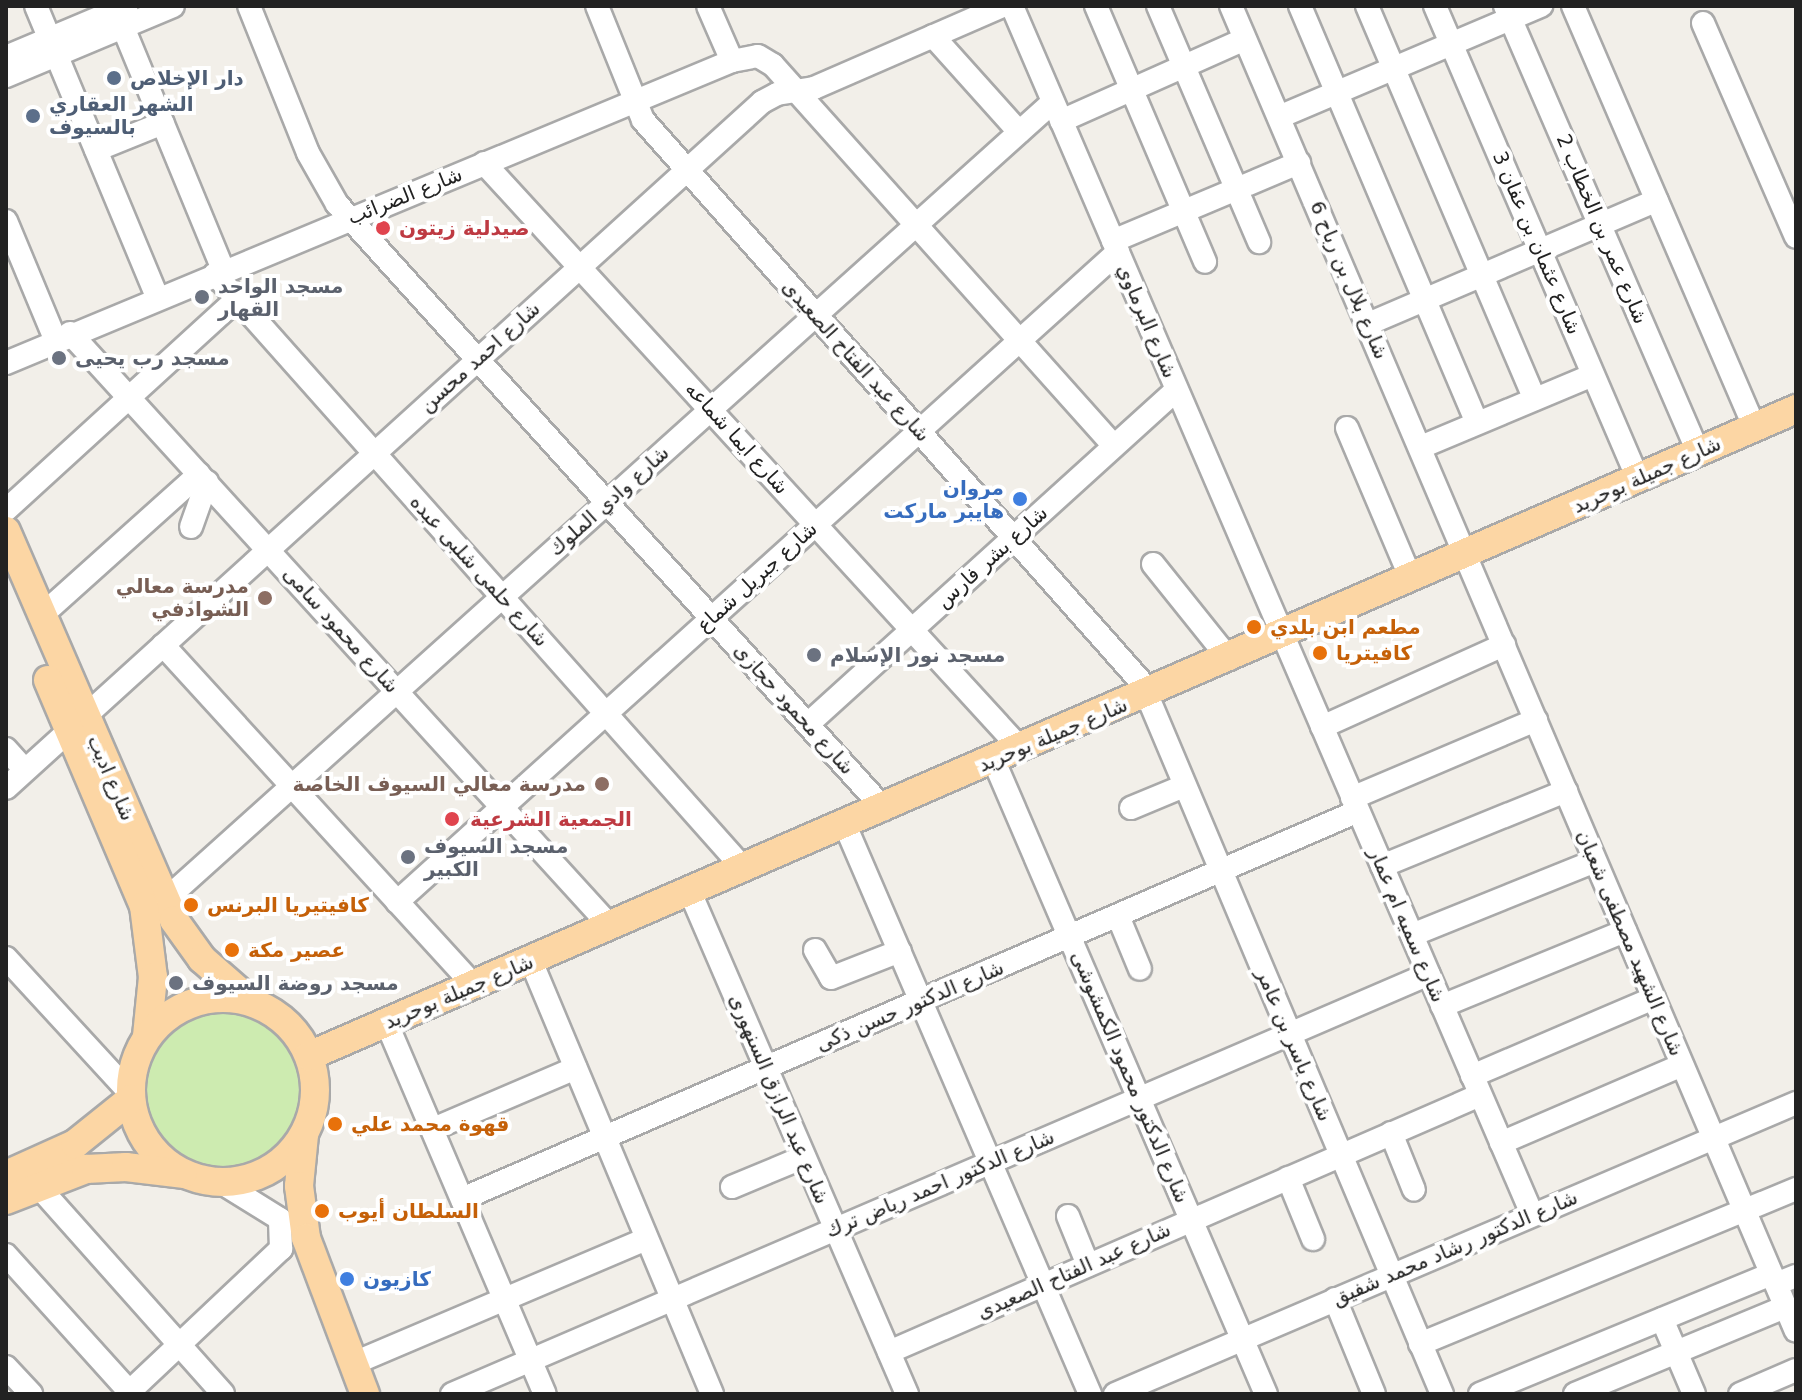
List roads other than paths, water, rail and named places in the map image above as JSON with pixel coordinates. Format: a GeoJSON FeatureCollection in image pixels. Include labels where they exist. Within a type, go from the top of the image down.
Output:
{"type":"FeatureCollection","features":[{"type":"Feature","properties":{"kind":"main road","name":"شارع جميلة بوحريد"},"geometry":{"type":"LineString","coordinates":[[309,1056],[1149,694],[1796,409]]}},
{"type":"Feature","properties":{"kind":"main road","name":"شارع اديب"},"geometry":{"type":"LineString","coordinates":[[6,531],[42,615],[146,916],[153,977],[147,1036]]}},
{"type":"Feature","properties":{"kind":"main road","name":"شارع اديب"},"geometry":{"type":"LineString","coordinates":[[6,579],[164,901],[202,959],[250,1001]]}},
{"type":"Feature","properties":{"kind":"main road"},"geometry":{"type":"LineString","coordinates":[[183,1174],[153,1151],[130,1096],[137,1054],[147,1036],[167,1015],[193,1002],[221,997],[250,1001],[286,1022],[309,1056],[313,1109],[304,1135],[290,1216],[365,1394]]}},
{"type":"Feature","properties":{"kind":"main road"},"geometry":{"type":"LineString","coordinates":[[7,1179],[75,1144],[130,1096]]}},
{"type":"Feature","properties":{"kind":"main road"},"geometry":{"type":"LineString","coordinates":[[7,1179],[38,1186],[104,1167],[183,1174],[222,1183],[270,1170],[304,1135]]}},
{"type":"Feature","properties":{"kind":"street"},"geometry":{"type":"LineString","coordinates":[[36,6],[157,297]]}},
{"type":"Feature","properties":{"kind":"street"},"geometry":{"type":"LineString","coordinates":[[6,76],[54,47],[125,16],[173,6]]}},
{"type":"Feature","properties":{"kind":"street","name":"شارع محمود حجازى"},"geometry":{"type":"LineString","coordinates":[[249,6],[318,175],[349,218],[884,809]]}},
{"type":"Feature","properties":{"kind":"street","name":"شارع عبد الفتاح الصعيدى"},"geometry":{"type":"LineString","coordinates":[[597,6],[633,102],[687,170],[1149,694]]}},
{"type":"Feature","properties":{"kind":"street"},"geometry":{"type":"LineString","coordinates":[[708,6],[732,61]]}},
{"type":"Feature","properties":{"kind":"street","name":"شارع احمد محسن"},"geometry":{"type":"LineString","coordinates":[[6,788],[762,102],[814,88],[1003,6]]}},
{"type":"Feature","properties":{"kind":"street","name":"شارع البرماوي"},"geometry":{"type":"LineString","coordinates":[[1012,6],[1283,635]]}},
{"type":"Feature","properties":{"kind":"street"},"geometry":{"type":"LineString","coordinates":[[1096,6],[1205,262]]}},
{"type":"Feature","properties":{"kind":"street"},"geometry":{"type":"LineString","coordinates":[[1158,6],[1259,242]]}},
{"type":"Feature","properties":{"kind":"street","name":"شارع بلال بن رباح 6"},"geometry":{"type":"LineString","coordinates":[[1231,6],[1465,555]]}},
{"type":"Feature","properties":{"kind":"street"},"geometry":{"type":"LineString","coordinates":[[1300,6],[1477,423]]}},
{"type":"Feature","properties":{"kind":"street"},"geometry":{"type":"LineString","coordinates":[[1367,6],[1535,399]]}},
{"type":"Feature","properties":{"kind":"street","name":"شارع عثمان بن عفان 3"},"geometry":{"type":"LineString","coordinates":[[1435,6],[1638,479]]}},
{"type":"Feature","properties":{"kind":"street"},"geometry":{"type":"LineString","coordinates":[[1279,117],[1452,44],[1508,12],[1541,6]]}},
{"type":"Feature","properties":{"kind":"street"},"geometry":{"type":"LineString","coordinates":[[1573,6],[1755,428]]}},
{"type":"Feature","properties":{"kind":"street","name":"شارع عمر بن الخطاب 2"},"geometry":{"type":"LineString","coordinates":[[1508,12],[1698,453]]}},
{"type":"Feature","properties":{"kind":"street","name":"شارع حلمى شلبى عبده"},"geometry":{"type":"LineString","coordinates":[[125,16],[219,272],[237,299],[744,869]]}},
{"type":"Feature","properties":{"kind":"street"},"geometry":{"type":"LineString","coordinates":[[1703,23],[1796,237]]}},
{"type":"Feature","properties":{"kind":"street"},"geometry":{"type":"LineString","coordinates":[[933,36],[1019,132]]}},
{"type":"Feature","properties":{"kind":"street","name":"شارع وادي الملوك"},"geometry":{"type":"LineString","coordinates":[[164,901],[1019,132],[1057,111],[1132,89],[1245,39]]}},
{"type":"Feature","properties":{"kind":"street"},"geometry":{"type":"LineString","coordinates":[[6,57],[54,47]]}},
{"type":"Feature","properties":{"kind":"street","name":"شارع الضرائب"},"geometry":{"type":"LineString","coordinates":[[6,363],[62,336],[732,61],[749,56],[766,59],[794,91]]}},
{"type":"Feature","properties":{"kind":"street"},"geometry":{"type":"LineString","coordinates":[[794,91],[1114,446]]}},
{"type":"Feature","properties":{"kind":"street"},"geometry":{"type":"LineString","coordinates":[[96,150],[163,123]]}},
{"type":"Feature","properties":{"kind":"street","name":"شارع ايما شماعه"},"geometry":{"type":"LineString","coordinates":[[484,163],[1021,749]]}},
{"type":"Feature","properties":{"kind":"street","name":"شارع جبريل شماع"},"geometry":{"type":"LineString","coordinates":[[397,902],[1019,341],[1115,246],[1184,211],[1299,163]]}},
{"type":"Feature","properties":{"kind":"street"},"geometry":{"type":"LineString","coordinates":[[1368,324],[1657,200]]}},
{"type":"Feature","properties":{"kind":"street"},"geometry":{"type":"LineString","coordinates":[[6,221],[62,336]]}},
{"type":"Feature","properties":{"kind":"street"},"geometry":{"type":"LineString","coordinates":[[6,510],[237,299]]}},
{"type":"Feature","properties":{"kind":"street","name":"شارع محمود سامى"},"geometry":{"type":"LineString","coordinates":[[62,336],[130,397],[611,927]]}},
{"type":"Feature","properties":{"kind":"street"},"geometry":{"type":"LineString","coordinates":[[1421,447],[1593,375]]}},
{"type":"Feature","properties":{"kind":"street","name":"شارع بشر فارس"},"geometry":{"type":"LineString","coordinates":[[808,724],[1176,390]]}},
{"type":"Feature","properties":{"kind":"street"},"geometry":{"type":"LineString","coordinates":[[1347,428],[1411,579]]}},
{"type":"Feature","properties":{"kind":"street"},"geometry":{"type":"LineString","coordinates":[[191,527],[203,478]]}},
{"type":"Feature","properties":{"kind":"street"},"geometry":{"type":"LineString","coordinates":[[42,615],[203,478]]}},
{"type":"Feature","properties":{"kind":"street","name":"شارع الشهيد مصطفى شعبان"},"geometry":{"type":"LineString","coordinates":[[1465,555],[1713,1138],[1745,1211],[1781,1278],[1785,1307],[1796,1331]]}},
{"type":"Feature","properties":{"kind":"street"},"geometry":{"type":"LineString","coordinates":[[1153,564],[1229,659]]}},
{"type":"Feature","properties":{"kind":"street","name":"شارع سميه ام عمار"},"geometry":{"type":"LineString","coordinates":[[1283,635],[1532,1214]]}},
{"type":"Feature","properties":{"kind":"street"},"geometry":{"type":"LineString","coordinates":[[163,645],[474,986]]}},
{"type":"Feature","properties":{"kind":"street"},"geometry":{"type":"LineString","coordinates":[[1322,727],[1504,645]]}},
{"type":"Feature","properties":{"kind":"street","name":"شارع ياسر بن عامر"},"geometry":{"type":"LineString","coordinates":[[1149,694],[1184,786],[1442,1394]]}},
{"type":"Feature","properties":{"kind":"street","name":"شارع الدكتور حسن ذكى"},"geometry":{"type":"LineString","coordinates":[[462,1199],[1221,872],[1536,720]]}},
{"type":"Feature","properties":{"kind":"street"},"geometry":{"type":"LineString","coordinates":[[6,749],[25,770]]}},
{"type":"Feature","properties":{"kind":"street","name":"شارع الدكتور محمود الكمشوشى"},"geometry":{"type":"LineString","coordinates":[[994,761],[1266,1394]]}},
{"type":"Feature","properties":{"kind":"street"},"geometry":{"type":"LineString","coordinates":[[1131,808],[1184,786]]}},
{"type":"Feature","properties":{"kind":"street"},"geometry":{"type":"LineString","coordinates":[[1382,866],[1566,791]]}},
{"type":"Feature","properties":{"kind":"street"},"geometry":{"type":"LineString","coordinates":[[845,825],[1090,1394]]}},
{"type":"Feature","properties":{"kind":"street"},"geometry":{"type":"LineString","coordinates":[[1412,935],[1595,861]]}},
{"type":"Feature","properties":{"kind":"street","name":"شارع عبد الرازق السنهورى"},"geometry":{"type":"LineString","coordinates":[[690,892],[907,1394]]}},
{"type":"Feature","properties":{"kind":"street"},"geometry":{"type":"LineString","coordinates":[[1118,916],[1140,969]]}},
{"type":"Feature","properties":{"kind":"street"},"geometry":{"type":"LineString","coordinates":[[1442,1006],[1625,931]]}},
{"type":"Feature","properties":{"kind":"street"},"geometry":{"type":"LineString","coordinates":[[815,950],[831,978],[900,951]]}},
{"type":"Feature","properties":{"kind":"street"},"geometry":{"type":"LineString","coordinates":[[6,958],[130,1096]]}},
{"type":"Feature","properties":{"kind":"street"},"geometry":{"type":"LineString","coordinates":[[531,961],[712,1394]]}},
{"type":"Feature","properties":{"kind":"street","name":"شارع الدكتور احمد رياض ترك"},"geometry":{"type":"LineString","coordinates":[[452,1394],[1429,974]]}},
{"type":"Feature","properties":{"kind":"street","name":"شارع عبد الفتاح الصعيدى"},"geometry":{"type":"LineString","coordinates":[[889,1352],[1391,1133],[1476,1085],[1654,998]]}},
{"type":"Feature","properties":{"kind":"street"},"geometry":{"type":"LineString","coordinates":[[387,1024],[545,1394]]}},
{"type":"Feature","properties":{"kind":"street"},"geometry":{"type":"LineString","coordinates":[[1501,1143],[1682,1065]]}},
{"type":"Feature","properties":{"kind":"street"},"geometry":{"type":"LineString","coordinates":[[433,1129],[576,1068]]}},
{"type":"Feature","properties":{"kind":"street","name":"شارع الدكتور رشاد محمد شفيق"},"geometry":{"type":"LineString","coordinates":[[1115,1394],[1796,1103]]}},
{"type":"Feature","properties":{"kind":"street"},"geometry":{"type":"LineString","coordinates":[[1391,1133],[1414,1190]]}},
{"type":"Feature","properties":{"kind":"street"},"geometry":{"type":"LineString","coordinates":[[732,1187],[804,1157]]}},
{"type":"Feature","properties":{"kind":"street"},"geometry":{"type":"LineString","coordinates":[[1288,1178],[1313,1239]]}},
{"type":"Feature","properties":{"kind":"street"},"geometry":{"type":"LineString","coordinates":[[6,1255],[128,1393],[276,1258],[290,1216],[222,1183]]}},
{"type":"Feature","properties":{"kind":"street"},"geometry":{"type":"LineString","coordinates":[[38,1186],[223,1394]]}},
{"type":"Feature","properties":{"kind":"street"},"geometry":{"type":"LineString","coordinates":[[1420,1344],[1796,1189]]}},
{"type":"Feature","properties":{"kind":"street"},"geometry":{"type":"LineString","coordinates":[[1068,1216],[1088,1265]]}},
{"type":"Feature","properties":{"kind":"street"},"geometry":{"type":"LineString","coordinates":[[352,1364],[647,1239]]}},
{"type":"Feature","properties":{"kind":"street"},"geometry":{"type":"LineString","coordinates":[[1480,1394],[1662,1319],[1781,1278]]}},
{"type":"Feature","properties":{"kind":"street"},"geometry":{"type":"LineString","coordinates":[[1335,1299],[1374,1394]]}},
{"type":"Feature","properties":{"kind":"street"},"geometry":{"type":"LineString","coordinates":[[1575,1394],[1785,1307]]}},
{"type":"Feature","properties":{"kind":"street"},"geometry":{"type":"LineString","coordinates":[[1662,1319],[1694,1394]]}},
{"type":"Feature","properties":{"kind":"street"},"geometry":{"type":"LineString","coordinates":[[6,1367],[24,1392]]}},
{"type":"Feature","properties":{"kind":"street"},"geometry":{"type":"LineString","coordinates":[[1740,1394],[1796,1370]]}},
{"type":"Feature","properties":{"kind":"place","name":"دار الإخلاص"},"geometry":{"type":"Point","coordinates":[114,78]}},
{"type":"Feature","properties":{"kind":"place","name":"الشهر العقاري بالسيوف"},"geometry":{"type":"Point","coordinates":[33,116]}},
{"type":"Feature","properties":{"kind":"place","name":"صيدلية زيتون"},"geometry":{"type":"Point","coordinates":[383,228]}},
{"type":"Feature","properties":{"kind":"place","name":"مسجد الواحد القهار"},"geometry":{"type":"Point","coordinates":[202,297]}},
{"type":"Feature","properties":{"kind":"place","name":"مسجد رب يحيى"},"geometry":{"type":"Point","coordinates":[59,358]}},
{"type":"Feature","properties":{"kind":"place","name":"مروان هايبر ماركت"},"geometry":{"type":"Point","coordinates":[1020,499]}},
{"type":"Feature","properties":{"kind":"place","name":"مدرسة معالي الشوادفي"},"geometry":{"type":"Point","coordinates":[265,598]}},
{"type":"Feature","properties":{"kind":"place","name":"مطعم ابن بلدي"},"geometry":{"type":"Point","coordinates":[1254,627]}},
{"type":"Feature","properties":{"kind":"place","name":"كافيتريا"},"geometry":{"type":"Point","coordinates":[1320,653]}},
{"type":"Feature","properties":{"kind":"place","name":"مسجد نور الإسلام"},"geometry":{"type":"Point","coordinates":[814,655]}},
{"type":"Feature","properties":{"kind":"place","name":"مدرسة معالي السيوف الخاصة"},"geometry":{"type":"Point","coordinates":[602,784]}},
{"type":"Feature","properties":{"kind":"place","name":"الجمعية الشرعية"},"geometry":{"type":"Point","coordinates":[452,819]}},
{"type":"Feature","properties":{"kind":"place","name":"مسجد السيوف الكبير"},"geometry":{"type":"Point","coordinates":[408,857]}},
{"type":"Feature","properties":{"kind":"place","name":"كافيتيريا البرنس"},"geometry":{"type":"Point","coordinates":[191,905]}},
{"type":"Feature","properties":{"kind":"place","name":"عصير مكة"},"geometry":{"type":"Point","coordinates":[232,950]}},
{"type":"Feature","properties":{"kind":"place","name":"مسجد روضة السيوف"},"geometry":{"type":"Point","coordinates":[176,983]}},
{"type":"Feature","properties":{"kind":"place","name":"قهوة محمد علي"},"geometry":{"type":"Point","coordinates":[335,1124]}},
{"type":"Feature","properties":{"kind":"place","name":"السلطان أيوب"},"geometry":{"type":"Point","coordinates":[322,1211]}},
{"type":"Feature","properties":{"kind":"place","name":"كازيون"},"geometry":{"type":"Point","coordinates":[347,1279]}}]}
